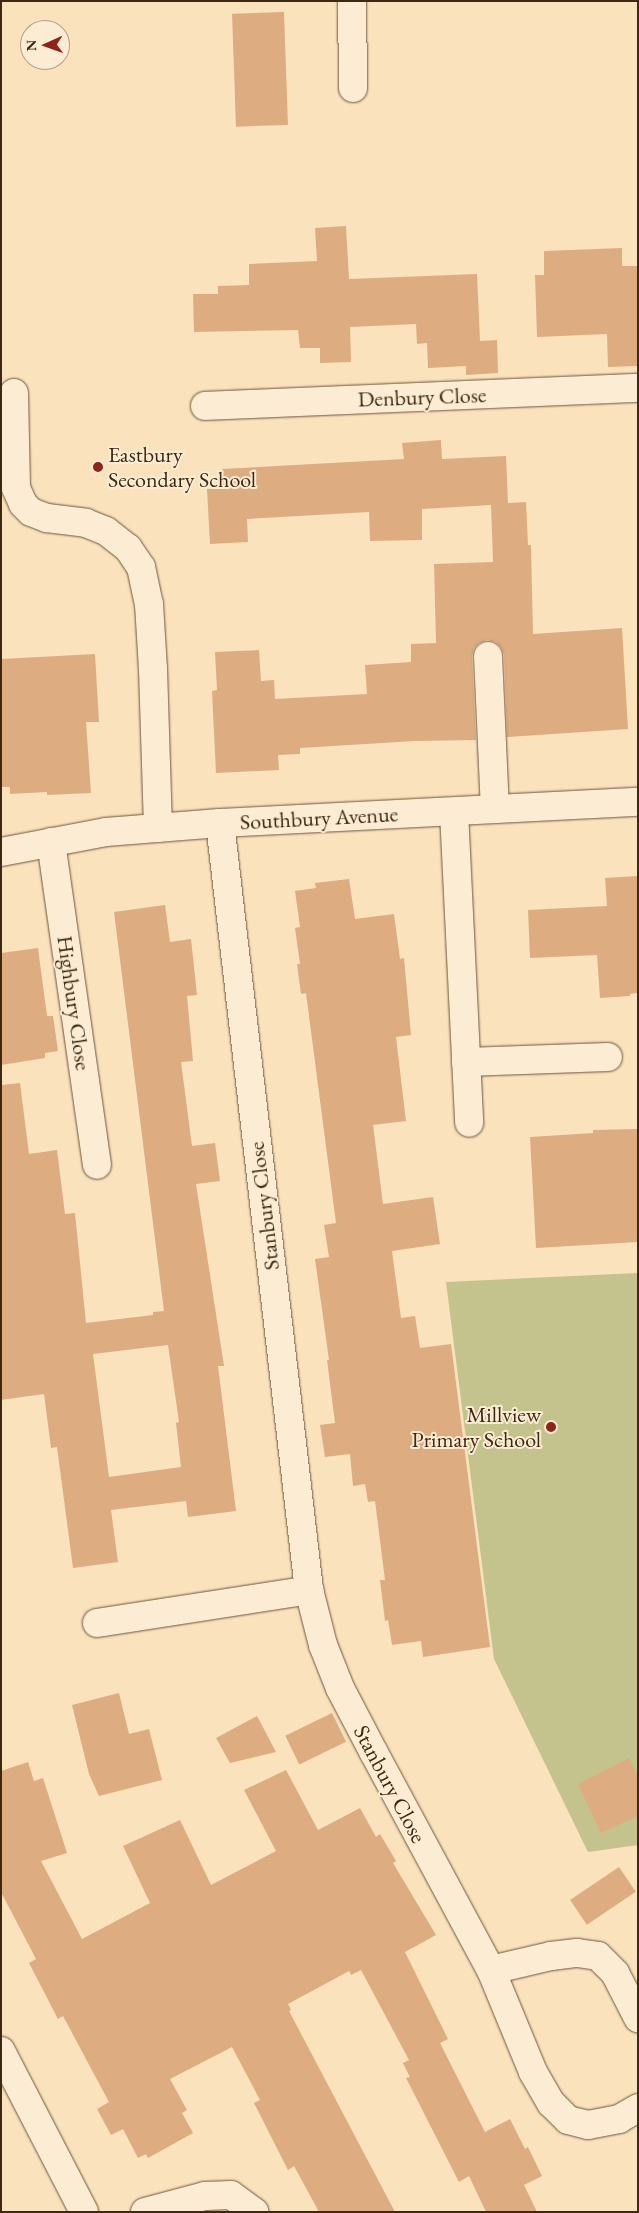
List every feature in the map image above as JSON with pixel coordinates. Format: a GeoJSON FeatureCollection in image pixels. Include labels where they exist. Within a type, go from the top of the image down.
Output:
{"type":"FeatureCollection","features":[{"type":"Feature","properties":{"kind":"street"},"geometry":{"type":"LineString","coordinates":[[352,1],[353,88]]}},
{"type":"Feature","properties":{"kind":"street","name":"Denbury Close"},"geometry":{"type":"LineString","coordinates":[[205,406],[638,388]]}},
{"type":"Feature","properties":{"kind":"street"},"geometry":{"type":"LineString","coordinates":[[14,394],[16,488],[23,504],[31,512],[47,518],[86,523],[106,531],[128,548],[141,567],[149,604],[154,669],[158,828]]}},
{"type":"Feature","properties":{"kind":"street"},"geometry":{"type":"LineString","coordinates":[[488,656],[495,809]]}},
{"type":"Feature","properties":{"kind":"street","name":"Southbury Avenue"},"geometry":{"type":"LineString","coordinates":[[1,852],[106,832],[220,823],[638,802]]}},
{"type":"Feature","properties":{"kind":"street"},"geometry":{"type":"LineString","coordinates":[[454,812],[469,1123]]}},
{"type":"Feature","properties":{"kind":"street","name":"Stanbury Close"},"geometry":{"type":"LineString","coordinates":[[220,823],[309,1590],[315,1619],[340,1688],[490,1970],[533,2072],[552,2103],[568,2120],[588,2125],[619,2119],[638,2108]]}},
{"type":"Feature","properties":{"kind":"street","name":"Highbury Close"},"geometry":{"type":"LineString","coordinates":[[51,842],[97,1165]]}},
{"type":"Feature","properties":{"kind":"street"},"geometry":{"type":"LineString","coordinates":[[466,1062],[608,1057]]}},
{"type":"Feature","properties":{"kind":"street"},"geometry":{"type":"LineString","coordinates":[[97,1623],[309,1590]]}},
{"type":"Feature","properties":{"kind":"street"},"geometry":{"type":"LineString","coordinates":[[490,1970],[551,1956],[577,1953],[598,1956],[615,1973],[638,2018]]}},
{"type":"Feature","properties":{"kind":"street"},"geometry":{"type":"LineString","coordinates":[[1,2051],[84,2212]]}},
{"type":"Feature","properties":{"kind":"street"},"geometry":{"type":"LineString","coordinates":[[145,2212],[205,2196],[231,2195],[254,2212]]}},
{"type":"Feature","properties":{"kind":"shaded area"},"geometry":{"type":"Polygon","coordinates":[[[638,1273],[638,1845],[588,1852],[494,1659],[446,1282],[638,1273]]]}},
{"type":"Feature","properties":{"kind":"building"},"geometry":{"type":"Polygon","coordinates":[[[284,12],[288,125],[236,127],[232,14],[284,12]]]}},
{"type":"Feature","properties":{"kind":"building"},"geometry":{"type":"Polygon","coordinates":[[[346,226],[349,279],[477,274],[480,341],[497,340],[498,373],[466,375],[466,366],[428,368],[427,343],[417,344],[416,324],[350,327],[351,362],[320,363],[320,348],[300,348],[298,330],[194,332],[193,294],[218,294],[218,286],[249,285],[249,264],[317,261],[315,228],[346,226]]]}},
{"type":"Feature","properties":{"kind":"building"},"geometry":{"type":"Polygon","coordinates":[[[622,248],[622,266],[638,266],[638,366],[608,367],[607,334],[537,337],[535,275],[544,275],[544,251],[622,248]]]}},
{"type":"Feature","properties":{"kind":"building"},"geometry":{"type":"Polygon","coordinates":[[[441,440],[442,459],[506,456],[508,503],[526,502],[528,545],[531,545],[533,634],[622,628],[628,729],[507,737],[504,655],[501,647],[496,642],[487,640],[479,643],[474,648],[472,656],[476,740],[415,741],[300,748],[300,754],[278,755],[279,770],[216,773],[212,691],[217,690],[215,652],[259,650],[261,681],[274,680],[275,699],[367,694],[365,665],[411,662],[411,644],[436,643],[434,564],[493,562],[491,505],[422,509],[422,540],[370,541],[369,512],[247,519],[248,542],[210,544],[207,489],[222,489],[222,469],[404,459],[402,443],[441,440]]]}},
{"type":"Feature","properties":{"kind":"building"},"geometry":{"type":"Polygon","coordinates":[[[95,654],[99,722],[86,722],[91,793],[47,795],[47,792],[10,794],[10,787],[2,787],[1,659],[95,654]]]}},
{"type":"Feature","properties":{"kind":"building"},"geometry":{"type":"Polygon","coordinates":[[[638,876],[638,993],[630,994],[630,996],[600,998],[597,955],[530,958],[528,910],[607,906],[605,878],[638,876]]]}},
{"type":"Feature","properties":{"kind":"building"},"geometry":{"type":"Polygon","coordinates":[[[349,879],[355,919],[394,914],[400,959],[404,958],[411,1035],[396,1037],[406,1121],[373,1125],[383,1204],[433,1197],[440,1244],[392,1251],[401,1318],[415,1316],[420,1348],[451,1344],[490,1647],[423,1657],[421,1641],[392,1645],[388,1620],[385,1621],[380,1580],[385,1580],[375,1501],[368,1502],[365,1484],[353,1486],[350,1454],[325,1457],[320,1425],[335,1423],[327,1360],[329,1360],[315,1259],[329,1257],[324,1225],[336,1223],[306,993],[301,994],[297,964],[300,964],[295,928],[300,927],[295,891],[316,888],[315,883],[349,879]]]}},
{"type":"Feature","properties":{"kind":"building"},"geometry":{"type":"Polygon","coordinates":[[[165,905],[170,942],[191,939],[197,995],[187,996],[193,1061],[181,1062],[192,1146],[215,1143],[220,1181],[196,1184],[224,1366],[218,1366],[236,1511],[188,1517],[186,1501],[111,1510],[118,1562],[73,1568],[57,1447],[51,1448],[44,1394],[1,1400],[1,1085],[20,1083],[29,1154],[57,1150],[65,1214],[75,1213],[86,1323],[153,1315],[153,1312],[164,1311],[114,912],[165,905]],[[168,1345],[93,1354],[109,1477],[181,1467],[176,1423],[179,1422],[168,1345]]]}},
{"type":"Feature","properties":{"kind":"building"},"geometry":{"type":"Polygon","coordinates":[[[38,948],[47,1016],[53,1016],[58,1051],[45,1053],[45,1058],[1,1065],[1,953],[38,948]]]}},
{"type":"Feature","properties":{"kind":"building"},"geometry":{"type":"Polygon","coordinates":[[[637,1129],[638,1242],[536,1248],[530,1137],[593,1133],[593,1130],[637,1129]]]}},
{"type":"Feature","properties":{"kind":"building"},"geometry":{"type":"Polygon","coordinates":[[[119,1693],[129,1734],[149,1729],[162,1780],[99,1796],[89,1774],[72,1705],[119,1693]]]}},
{"type":"Feature","properties":{"kind":"building"},"geometry":{"type":"Polygon","coordinates":[[[332,1713],[346,1742],[299,1765],[285,1736],[332,1713]]]}},
{"type":"Feature","properties":{"kind":"building"},"geometry":{"type":"Polygon","coordinates":[[[257,1716],[276,1752],[230,1763],[216,1738],[257,1716]]]}},
{"type":"Feature","properties":{"kind":"building"},"geometry":{"type":"Polygon","coordinates":[[[629,1758],[638,1777],[638,1816],[601,1833],[578,1784],[629,1758]]]}},
{"type":"Feature","properties":{"kind":"building"},"geometry":{"type":"Polygon","coordinates":[[[28,1762],[34,1781],[43,1778],[67,1853],[41,1861],[82,1939],[150,1903],[123,1846],[180,1820],[211,1885],[276,1851],[244,1790],[286,1770],[318,1830],[360,1808],[376,1837],[380,1834],[396,1861],[393,1863],[436,1935],[405,1952],[448,2039],[440,2043],[485,2132],[510,2119],[525,2149],[528,2147],[542,2176],[524,2185],[537,2212],[486,2212],[469,2176],[459,2182],[406,2078],[410,2077],[403,2063],[409,2060],[361,1970],[351,1975],[349,1971],[288,2004],[291,2010],[289,2011],[395,2212],[319,2212],[294,2166],[288,2170],[254,2103],[260,2100],[232,2047],[170,2079],[187,2110],[182,2113],[193,2133],[148,2158],[146,2154],[138,2158],[123,2129],[111,2135],[97,2109],[109,2102],[63,2016],[58,2019],[29,1963],[36,1959],[1,1892],[1,1771],[28,1762]]]}},
{"type":"Feature","properties":{"kind":"building"},"geometry":{"type":"Polygon","coordinates":[[[619,1867],[636,1892],[587,1925],[570,1900],[619,1867]]]}},
{"type":"Feature","properties":{"kind":"place","name":"Eastbury Secondary School"},"geometry":{"type":"Point","coordinates":[98,467]}},
{"type":"Feature","properties":{"kind":"place","name":"Millview Primary School"},"geometry":{"type":"Point","coordinates":[551,1427]}}]}
